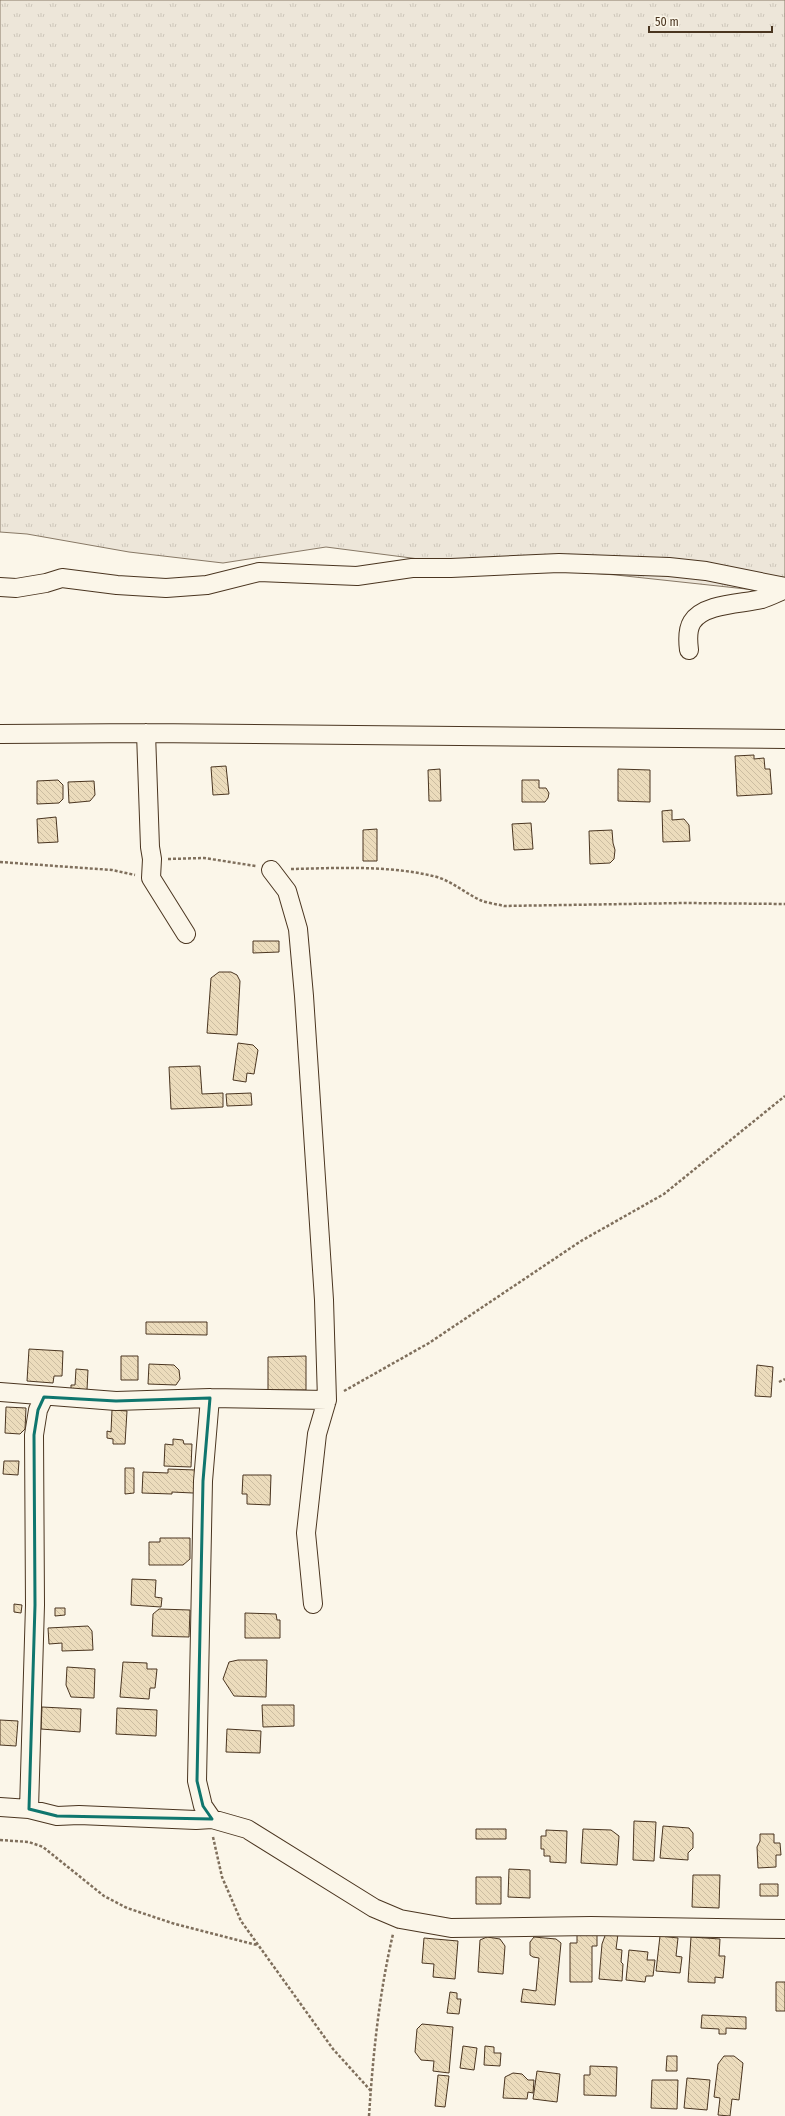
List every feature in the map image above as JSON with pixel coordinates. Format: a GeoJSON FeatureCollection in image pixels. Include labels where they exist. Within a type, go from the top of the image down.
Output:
{"type":"FeatureCollection","features":[{"type":"Feature","properties":{"kind":"street"},"geometry":{"type":"LineString","coordinates":[[0,587],[16,588],[39,585],[62,578],[117,585],[166,588],[207,585],[259,572],[358,576],[412,568],[451,568],[559,563],[662,567],[706,571],[785,588]]}},
{"type":"Feature","properties":{"kind":"street"},"geometry":{"type":"LineString","coordinates":[[689,650],[688,638],[692,622],[701,614],[741,601],[761,599],[785,588]]}},
{"type":"Feature","properties":{"kind":"street"},"geometry":{"type":"LineString","coordinates":[[146,733],[150,847],[152,859],[151,878],[186,934]]}},
{"type":"Feature","properties":{"kind":"street"},"geometry":{"type":"LineString","coordinates":[[0,734],[146,733],[785,740]]}},
{"type":"Feature","properties":{"kind":"street"},"geometry":{"type":"LineString","coordinates":[[271,870],[287,891],[298,929],[304,996],[324,1300],[328,1400],[317,1434],[306,1533],[313,1604]]}},
{"type":"Feature","properties":{"kind":"street"},"geometry":{"type":"LineString","coordinates":[[0,1392],[44,1397],[116,1401],[210,1398],[328,1400]]}},
{"type":"Feature","properties":{"kind":"street"},"geometry":{"type":"LineString","coordinates":[[29,1809],[35,1612],[34,1435],[38,1410],[44,1397]]}},
{"type":"Feature","properties":{"kind":"street"},"geometry":{"type":"LineString","coordinates":[[210,1398],[203,1481],[197,1781],[203,1806],[212,1819]]}},
{"type":"Feature","properties":{"kind":"street"},"geometry":{"type":"LineString","coordinates":[[0,1807],[29,1809],[57,1816],[79,1814],[148,1819],[212,1819],[248,1829],[374,1908],[400,1919],[451,1928],[591,1926],[785,1929]]}},
{"type":"Feature","properties":{"kind":"path"},"geometry":{"type":"LineString","coordinates":[[152,859],[212,858],[271,870],[352,867],[410,872],[438,878],[461,888],[480,900],[504,906],[685,903],[785,904]]}},
{"type":"Feature","properties":{"kind":"path"},"geometry":{"type":"LineString","coordinates":[[0,862],[112,870],[151,878]]}},
{"type":"Feature","properties":{"kind":"path"},"geometry":{"type":"LineString","coordinates":[[328,1400],[429,1343],[581,1241],[664,1194],[785,1096]]}},
{"type":"Feature","properties":{"kind":"path"},"geometry":{"type":"LineString","coordinates":[[779,1382],[785,1379]]}},
{"type":"Feature","properties":{"kind":"path"},"geometry":{"type":"LineString","coordinates":[[212,1819],[213,1836],[222,1877],[241,1921],[333,2049],[371,2091]]}},
{"type":"Feature","properties":{"kind":"path"},"geometry":{"type":"LineString","coordinates":[[0,1840],[30,1842],[43,1847],[104,1896],[127,1908],[175,1924],[258,1945]]}},
{"type":"Feature","properties":{"kind":"path"},"geometry":{"type":"LineString","coordinates":[[369,2116],[372,2067],[386,1964],[393,1933],[400,1919]]}},
{"type":"Feature","properties":{"kind":"highlighted area"},"geometry":{"type":"Polygon","coordinates":[[[44,1397],[116,1401],[210,1398],[203,1481],[197,1781],[203,1806],[212,1819],[57,1816],[29,1809],[35,1605],[34,1435],[38,1410],[44,1397]]]}},
{"type":"Feature","properties":{"kind":"green space"},"geometry":{"type":"Polygon","coordinates":[[[0,0],[785,0],[785,589],[746,589],[616,575],[450,563],[326,547],[223,563],[129,552],[27,534],[0,532],[0,0]]]}},
{"type":"Feature","properties":{"kind":"building"},"geometry":{"type":"Polygon","coordinates":[[[754,755],[754,759],[764,758],[765,769],[770,769],[772,794],[737,796],[735,756],[754,755]]]}},
{"type":"Feature","properties":{"kind":"building"},"geometry":{"type":"Polygon","coordinates":[[[226,766],[229,794],[213,795],[211,767],[226,766]]]}},
{"type":"Feature","properties":{"kind":"building"},"geometry":{"type":"Polygon","coordinates":[[[440,769],[441,801],[429,801],[428,770],[440,769]]]}},
{"type":"Feature","properties":{"kind":"building"},"geometry":{"type":"Polygon","coordinates":[[[618,769],[650,770],[650,802],[618,801],[618,769]]]}},
{"type":"Feature","properties":{"kind":"building"},"geometry":{"type":"Polygon","coordinates":[[[58,780],[63,785],[63,799],[59,803],[37,804],[37,781],[58,780]]]}},
{"type":"Feature","properties":{"kind":"building"},"geometry":{"type":"Polygon","coordinates":[[[522,780],[539,780],[539,788],[546,788],[549,793],[545,802],[522,802],[522,780]]]}},
{"type":"Feature","properties":{"kind":"building"},"geometry":{"type":"Polygon","coordinates":[[[94,781],[95,795],[90,801],[69,803],[68,782],[94,781]]]}},
{"type":"Feature","properties":{"kind":"building"},"geometry":{"type":"Polygon","coordinates":[[[672,810],[672,820],[684,819],[689,825],[690,841],[663,842],[662,811],[672,810]]]}},
{"type":"Feature","properties":{"kind":"building"},"geometry":{"type":"Polygon","coordinates":[[[56,817],[58,842],[38,843],[37,819],[56,817]]]}},
{"type":"Feature","properties":{"kind":"building"},"geometry":{"type":"Polygon","coordinates":[[[531,823],[533,849],[514,850],[512,824],[531,823]]]}},
{"type":"Feature","properties":{"kind":"building"},"geometry":{"type":"Polygon","coordinates":[[[377,829],[377,861],[363,861],[363,830],[377,829]]]}},
{"type":"Feature","properties":{"kind":"building"},"geometry":{"type":"Polygon","coordinates":[[[612,830],[615,850],[614,859],[610,863],[590,864],[589,831],[612,830]]]}},
{"type":"Feature","properties":{"kind":"building"},"geometry":{"type":"Polygon","coordinates":[[[253,941],[279,941],[279,952],[253,953],[253,941]]]}},
{"type":"Feature","properties":{"kind":"building"},"geometry":{"type":"Polygon","coordinates":[[[219,972],[231,972],[237,975],[240,981],[237,1035],[207,1033],[211,978],[219,972]]]}},
{"type":"Feature","properties":{"kind":"building"},"geometry":{"type":"Polygon","coordinates":[[[238,1043],[253,1045],[258,1050],[254,1074],[247,1073],[246,1082],[233,1080],[238,1043]]]}},
{"type":"Feature","properties":{"kind":"building"},"geometry":{"type":"Polygon","coordinates":[[[200,1066],[202,1094],[223,1093],[223,1107],[171,1109],[169,1067],[200,1066]]]}},
{"type":"Feature","properties":{"kind":"building"},"geometry":{"type":"Polygon","coordinates":[[[251,1093],[252,1105],[227,1106],[226,1094],[251,1093]]]}},
{"type":"Feature","properties":{"kind":"building"},"geometry":{"type":"Polygon","coordinates":[[[146,1322],[207,1322],[207,1335],[146,1334],[146,1322]]]}},
{"type":"Feature","properties":{"kind":"building"},"geometry":{"type":"Polygon","coordinates":[[[29,1349],[63,1351],[62,1376],[54,1376],[53,1383],[27,1381],[29,1349]]]}},
{"type":"Feature","properties":{"kind":"building"},"geometry":{"type":"Polygon","coordinates":[[[121,1356],[138,1356],[138,1380],[121,1380],[121,1356]]]}},
{"type":"Feature","properties":{"kind":"building"},"geometry":{"type":"Polygon","coordinates":[[[306,1356],[306,1390],[268,1390],[268,1357],[306,1356]]]}},
{"type":"Feature","properties":{"kind":"building"},"geometry":{"type":"Polygon","coordinates":[[[149,1364],[174,1365],[179,1370],[180,1379],[176,1385],[148,1384],[149,1364]]]}},
{"type":"Feature","properties":{"kind":"building"},"geometry":{"type":"Polygon","coordinates":[[[757,1365],[773,1367],[771,1397],[755,1396],[757,1365]]]}},
{"type":"Feature","properties":{"kind":"building"},"geometry":{"type":"Polygon","coordinates":[[[76,1369],[88,1370],[87,1390],[71,1390],[71,1385],[75,1385],[76,1369]]]}},
{"type":"Feature","properties":{"kind":"building"},"geometry":{"type":"Polygon","coordinates":[[[6,1407],[26,1408],[25,1429],[20,1434],[5,1433],[6,1407]]]}},
{"type":"Feature","properties":{"kind":"building"},"geometry":{"type":"Polygon","coordinates":[[[112,1410],[127,1411],[125,1444],[113,1444],[113,1439],[107,1438],[107,1431],[111,1432],[112,1410]]]}},
{"type":"Feature","properties":{"kind":"building"},"geometry":{"type":"Polygon","coordinates":[[[173,1439],[183,1440],[184,1444],[192,1444],[191,1467],[164,1466],[165,1444],[173,1445],[173,1439]]]}},
{"type":"Feature","properties":{"kind":"building"},"geometry":{"type":"Polygon","coordinates":[[[4,1461],[19,1461],[18,1475],[3,1474],[4,1461]]]}},
{"type":"Feature","properties":{"kind":"building"},"geometry":{"type":"Polygon","coordinates":[[[125,1468],[134,1468],[134,1493],[125,1494],[125,1468]]]}},
{"type":"Feature","properties":{"kind":"building"},"geometry":{"type":"Polygon","coordinates":[[[168,1469],[196,1470],[198,1491],[193,1493],[172,1492],[172,1494],[142,1493],[143,1472],[168,1473],[168,1469]]]}},
{"type":"Feature","properties":{"kind":"building"},"geometry":{"type":"Polygon","coordinates":[[[243,1475],[271,1475],[270,1505],[247,1504],[247,1494],[242,1494],[243,1475]]]}},
{"type":"Feature","properties":{"kind":"building"},"geometry":{"type":"Polygon","coordinates":[[[160,1538],[190,1538],[190,1559],[183,1565],[149,1565],[149,1542],[160,1542],[160,1538]]]}},
{"type":"Feature","properties":{"kind":"building"},"geometry":{"type":"Polygon","coordinates":[[[132,1579],[156,1580],[155,1597],[162,1598],[161,1607],[131,1605],[132,1579]]]}},
{"type":"Feature","properties":{"kind":"building"},"geometry":{"type":"Polygon","coordinates":[[[14,1604],[22,1605],[21,1613],[14,1612],[14,1604]]]}},
{"type":"Feature","properties":{"kind":"building"},"geometry":{"type":"Polygon","coordinates":[[[55,1608],[65,1608],[65,1615],[55,1616],[55,1608]]]}},
{"type":"Feature","properties":{"kind":"building"},"geometry":{"type":"Polygon","coordinates":[[[159,1609],[190,1610],[189,1637],[152,1636],[153,1614],[159,1609]]]}},
{"type":"Feature","properties":{"kind":"building"},"geometry":{"type":"Polygon","coordinates":[[[245,1613],[276,1614],[277,1620],[280,1620],[280,1638],[245,1638],[245,1613]]]}},
{"type":"Feature","properties":{"kind":"building"},"geometry":{"type":"Polygon","coordinates":[[[88,1626],[92,1631],[93,1650],[62,1651],[62,1643],[49,1644],[48,1628],[88,1626]]]}},
{"type":"Feature","properties":{"kind":"building"},"geometry":{"type":"Polygon","coordinates":[[[238,1660],[267,1660],[266,1697],[234,1696],[223,1679],[229,1662],[238,1660]]]}},
{"type":"Feature","properties":{"kind":"building"},"geometry":{"type":"Polygon","coordinates":[[[123,1662],[147,1663],[147,1669],[157,1669],[155,1688],[150,1688],[149,1699],[120,1697],[123,1662]]]}},
{"type":"Feature","properties":{"kind":"building"},"geometry":{"type":"Polygon","coordinates":[[[67,1667],[95,1669],[94,1698],[71,1697],[66,1685],[67,1667]]]}},
{"type":"Feature","properties":{"kind":"building"},"geometry":{"type":"Polygon","coordinates":[[[262,1705],[294,1705],[294,1726],[263,1727],[262,1705]]]}},
{"type":"Feature","properties":{"kind":"building"},"geometry":{"type":"Polygon","coordinates":[[[42,1707],[81,1709],[80,1732],[41,1729],[42,1707]]]}},
{"type":"Feature","properties":{"kind":"building"},"geometry":{"type":"Polygon","coordinates":[[[117,1708],[157,1710],[156,1736],[116,1734],[117,1708]]]}},
{"type":"Feature","properties":{"kind":"building"},"geometry":{"type":"Polygon","coordinates":[[[0,1720],[18,1721],[16,1746],[0,1745],[0,1720]]]}},
{"type":"Feature","properties":{"kind":"building"},"geometry":{"type":"Polygon","coordinates":[[[227,1729],[261,1731],[260,1753],[226,1752],[227,1729]]]}},
{"type":"Feature","properties":{"kind":"building"},"geometry":{"type":"Polygon","coordinates":[[[634,1821],[656,1822],[654,1861],[633,1860],[634,1821]]]}},
{"type":"Feature","properties":{"kind":"building"},"geometry":{"type":"Polygon","coordinates":[[[663,1826],[689,1828],[693,1833],[693,1848],[688,1853],[688,1860],[660,1858],[663,1826]]]}},
{"type":"Feature","properties":{"kind":"building"},"geometry":{"type":"Polygon","coordinates":[[[476,1829],[506,1829],[506,1839],[476,1839],[476,1829]]]}},
{"type":"Feature","properties":{"kind":"building"},"geometry":{"type":"Polygon","coordinates":[[[583,1829],[611,1830],[619,1836],[617,1865],[581,1863],[583,1829]]]}},
{"type":"Feature","properties":{"kind":"building"},"geometry":{"type":"Polygon","coordinates":[[[546,1830],[567,1831],[566,1863],[550,1862],[550,1856],[544,1856],[544,1849],[541,1849],[541,1836],[546,1836],[546,1830]]]}},
{"type":"Feature","properties":{"kind":"building"},"geometry":{"type":"Polygon","coordinates":[[[760,1834],[774,1834],[774,1843],[780,1843],[781,1855],[776,1855],[776,1867],[758,1868],[757,1847],[760,1841],[760,1834]]]}},
{"type":"Feature","properties":{"kind":"building"},"geometry":{"type":"Polygon","coordinates":[[[509,1869],[530,1870],[530,1898],[508,1897],[509,1869]]]}},
{"type":"Feature","properties":{"kind":"building"},"geometry":{"type":"Polygon","coordinates":[[[693,1875],[720,1875],[719,1908],[692,1907],[693,1875]]]}},
{"type":"Feature","properties":{"kind":"building"},"geometry":{"type":"Polygon","coordinates":[[[476,1877],[501,1877],[501,1904],[476,1904],[476,1877]]]}},
{"type":"Feature","properties":{"kind":"building"},"geometry":{"type":"Polygon","coordinates":[[[760,1884],[778,1884],[778,1896],[760,1896],[760,1884]]]}},
{"type":"Feature","properties":{"kind":"building"},"geometry":{"type":"Polygon","coordinates":[[[606,1933],[618,1934],[616,1949],[622,1950],[622,1981],[599,1979],[602,1944],[606,1933]]]}},
{"type":"Feature","properties":{"kind":"building"},"geometry":{"type":"Polygon","coordinates":[[[577,1934],[597,1934],[597,1946],[592,1946],[592,1982],[570,1982],[570,1943],[577,1943],[577,1934]]]}},
{"type":"Feature","properties":{"kind":"building"},"geometry":{"type":"Polygon","coordinates":[[[660,1936],[678,1938],[676,1956],[682,1957],[680,1973],[656,1971],[660,1936]]]}},
{"type":"Feature","properties":{"kind":"building"},"geometry":{"type":"Polygon","coordinates":[[[487,1937],[500,1939],[505,1946],[503,1974],[478,1972],[480,1940],[487,1937]]]}},
{"type":"Feature","properties":{"kind":"building"},"geometry":{"type":"Polygon","coordinates":[[[534,1937],[556,1939],[561,1943],[555,2005],[521,2002],[523,1989],[536,1991],[539,1958],[530,1955],[530,1942],[534,1937]]]}},
{"type":"Feature","properties":{"kind":"building"},"geometry":{"type":"Polygon","coordinates":[[[691,1937],[720,1939],[719,1956],[725,1956],[723,1978],[715,1977],[715,1983],[688,1982],[691,1937]]]}},
{"type":"Feature","properties":{"kind":"building"},"geometry":{"type":"Polygon","coordinates":[[[424,1938],[458,1941],[455,1979],[433,1977],[434,1964],[422,1963],[424,1938]]]}},
{"type":"Feature","properties":{"kind":"building"},"geometry":{"type":"Polygon","coordinates":[[[629,1950],[648,1952],[647,1960],[655,1960],[653,1976],[646,1976],[645,1982],[626,1980],[629,1950]]]}},
{"type":"Feature","properties":{"kind":"building"},"geometry":{"type":"Polygon","coordinates":[[[776,1982],[785,1982],[785,2011],[776,2011],[776,1982]]]}},
{"type":"Feature","properties":{"kind":"building"},"geometry":{"type":"Polygon","coordinates":[[[450,1992],[457,1993],[457,1999],[461,1999],[459,2014],[447,2013],[450,1992]]]}},
{"type":"Feature","properties":{"kind":"building"},"geometry":{"type":"Polygon","coordinates":[[[702,2015],[746,2017],[746,2029],[726,2028],[726,2034],[719,2034],[719,2029],[701,2028],[702,2015]]]}},
{"type":"Feature","properties":{"kind":"building"},"geometry":{"type":"Polygon","coordinates":[[[422,2024],[453,2027],[449,2073],[433,2071],[434,2061],[421,2060],[415,2052],[417,2029],[422,2024]]]}},
{"type":"Feature","properties":{"kind":"building"},"geometry":{"type":"Polygon","coordinates":[[[463,2046],[477,2048],[474,2070],[460,2068],[463,2046]]]}},
{"type":"Feature","properties":{"kind":"building"},"geometry":{"type":"Polygon","coordinates":[[[485,2046],[494,2047],[494,2053],[501,2053],[500,2066],[484,2065],[485,2046]]]}},
{"type":"Feature","properties":{"kind":"building"},"geometry":{"type":"Polygon","coordinates":[[[667,2056],[677,2056],[677,2071],[666,2071],[667,2056]]]}},
{"type":"Feature","properties":{"kind":"building"},"geometry":{"type":"Polygon","coordinates":[[[724,2056],[734,2056],[743,2063],[739,2100],[732,2099],[730,2116],[718,2115],[720,2098],[714,2097],[718,2064],[724,2056]]]}},
{"type":"Feature","properties":{"kind":"building"},"geometry":{"type":"Polygon","coordinates":[[[590,2066],[617,2067],[616,2096],[584,2095],[584,2075],[590,2075],[590,2066]]]}},
{"type":"Feature","properties":{"kind":"building"},"geometry":{"type":"Polygon","coordinates":[[[537,2071],[560,2074],[557,2102],[533,2099],[537,2071]]]}},
{"type":"Feature","properties":{"kind":"building"},"geometry":{"type":"Polygon","coordinates":[[[513,2073],[522,2074],[528,2080],[534,2080],[533,2093],[528,2092],[527,2099],[503,2098],[505,2077],[513,2073]]]}},
{"type":"Feature","properties":{"kind":"building"},"geometry":{"type":"Polygon","coordinates":[[[438,2075],[449,2076],[445,2107],[435,2106],[438,2075]]]}},
{"type":"Feature","properties":{"kind":"building"},"geometry":{"type":"Polygon","coordinates":[[[687,2078],[710,2080],[707,2110],[684,2108],[687,2078]]]}},
{"type":"Feature","properties":{"kind":"building"},"geometry":{"type":"Polygon","coordinates":[[[652,2080],[678,2080],[677,2109],[651,2108],[652,2080]]]}}]}
